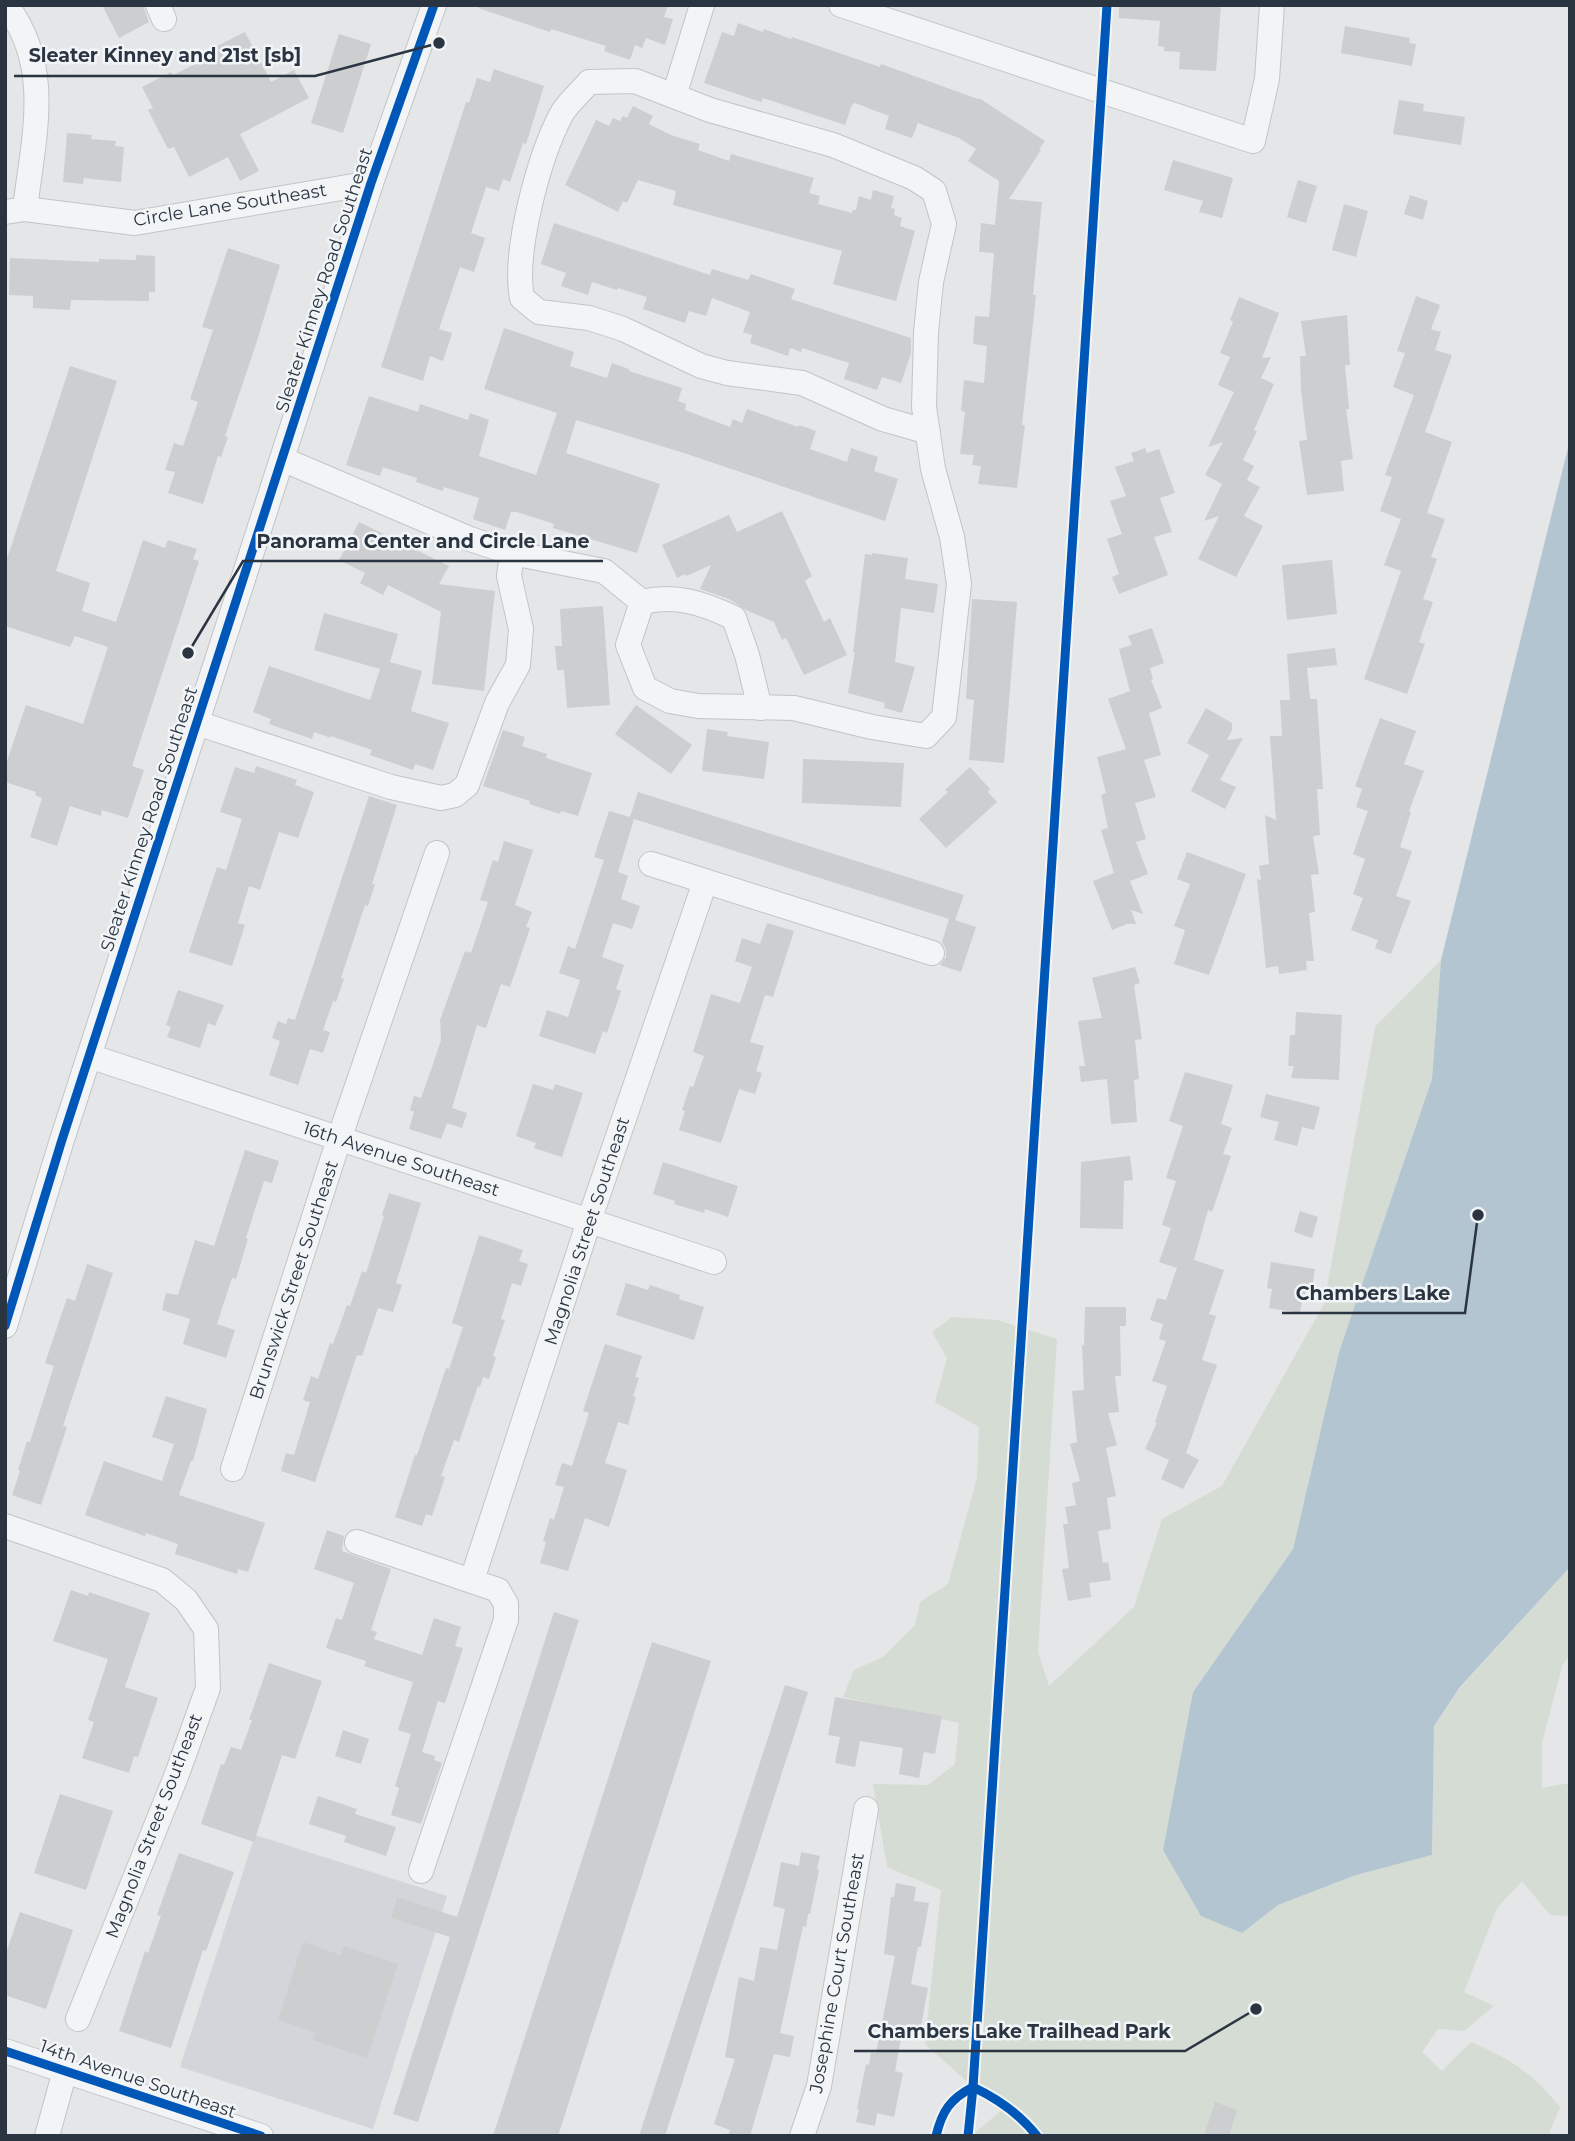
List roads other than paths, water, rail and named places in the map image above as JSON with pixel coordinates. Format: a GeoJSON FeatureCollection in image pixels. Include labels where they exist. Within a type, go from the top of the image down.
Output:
{"type":"FeatureCollection","features":[{"type":"Feature","properties":{"kind":"street"},"geometry":{"type":"LineString","coordinates":[[6,5],[18,20],[33,58],[38,99],[35,140],[15,211]]}},
{"type":"Feature","properties":{"kind":"street","name":"Sleater Kinney Road Southeast"},"geometry":{"type":"LineString","coordinates":[[5,1326],[89,1056],[371,183],[434,5]]}},
{"type":"Feature","properties":{"kind":"street"},"geometry":{"type":"LineString","coordinates":[[674,96],[702,5]]}},
{"type":"Feature","properties":{"kind":"street"},"geometry":{"type":"LineString","coordinates":[[841,5],[911,17],[1254,141],[1267,79],[1272,5]]}},
{"type":"Feature","properties":{"kind":"street"},"geometry":{"type":"LineString","coordinates":[[642,602],[628,645],[645,688],[670,701],[698,706],[794,708],[872,727],[926,736],[944,717],[959,584],[952,537],[933,469],[928,432],[924,407],[926,332],[931,282],[944,224],[934,191],[914,178],[833,145],[710,110],[635,81],[589,82],[562,113],[539,166],[527,220],[519,284],[522,299],[539,312],[589,318],[623,329],[701,366],[727,373],[802,383],[883,419],[928,432]]}},
{"type":"Feature","properties":{"kind":"street","name":"Circle Lane Southeast"},"geometry":{"type":"LineString","coordinates":[[15,211],[135,223],[371,183]]}},
{"type":"Feature","properties":{"kind":"street"},"geometry":{"type":"LineString","coordinates":[[282,459],[470,539],[512,553],[604,571],[642,602]]}},
{"type":"Feature","properties":{"kind":"street"},"geometry":{"type":"LineString","coordinates":[[197,723],[391,787],[441,798],[455,795],[467,785],[497,703],[518,665],[521,629],[509,576],[512,553]]}},
{"type":"Feature","properties":{"kind":"street"},"geometry":{"type":"LineString","coordinates":[[642,602],[663,597],[706,604],[734,618],[747,655],[760,708]]}},
{"type":"Feature","properties":{"kind":"street","name":"Brunswick Street Southeast"},"geometry":{"type":"LineString","coordinates":[[233,1469],[339,1139],[437,853]]}},
{"type":"Feature","properties":{"kind":"street"},"geometry":{"type":"LineString","coordinates":[[652,864],[932,953]]}},
{"type":"Feature","properties":{"kind":"street","name":"Magnolia Street Southeast"},"geometry":{"type":"LineString","coordinates":[[472,1580],[589,1221],[705,882]]}},
{"type":"Feature","properties":{"kind":"street","name":"16th Avenue Southeast"},"geometry":{"type":"LineString","coordinates":[[89,1056],[714,1262]]}},
{"type":"Feature","properties":{"kind":"street","name":"Magnolia Street Southeast"},"geometry":{"type":"LineString","coordinates":[[5,1526],[162,1580],[186,1600],[206,1629],[208,1688],[177,1774],[78,2019]]}},
{"type":"Feature","properties":{"kind":"street"},"geometry":{"type":"LineString","coordinates":[[358,1542],[498,1590],[506,1604],[506,1620],[421,1871]]}},
{"type":"Feature","properties":{"kind":"street","name":"Josephine Court Southeast"},"geometry":{"type":"LineString","coordinates":[[802,2136],[819,2086],[866,1809]]}},
{"type":"Feature","properties":{"kind":"street","name":"14th Avenue Southeast"},"geometry":{"type":"LineString","coordinates":[[5,2051],[261,2136]]}},
{"type":"Feature","properties":{"kind":"street"},"geometry":{"type":"LineString","coordinates":[[47,2136],[65,2071]]}},
{"type":"Feature","properties":{"kind":"water"},"geometry":{"type":"Polygon","coordinates":[[[1570,440],[1570,1567],[1460,1687],[1434,1726],[1432,1855],[1356,1875],[1278,1905],[1242,1933],[1201,1916],[1163,1850],[1193,1692],[1293,1549],[1339,1352],[1432,1079],[1441,960],[1570,440]]]}},
{"type":"Feature","properties":{"kind":"place","name":"Sleater Kinney and 21st [sb]"},"geometry":{"type":"Point","coordinates":[439,43]}},
{"type":"Feature","properties":{"kind":"place","name":"Panorama Center and Circle Lane"},"geometry":{"type":"Point","coordinates":[188,653]}},
{"type":"Feature","properties":{"kind":"place","name":"Chambers Lake"},"geometry":{"type":"Point","coordinates":[1478,1215]}},
{"type":"Feature","properties":{"kind":"place","name":"Chambers Lake Trailhead Park"},"geometry":{"type":"Point","coordinates":[1256,2009]}}]}
